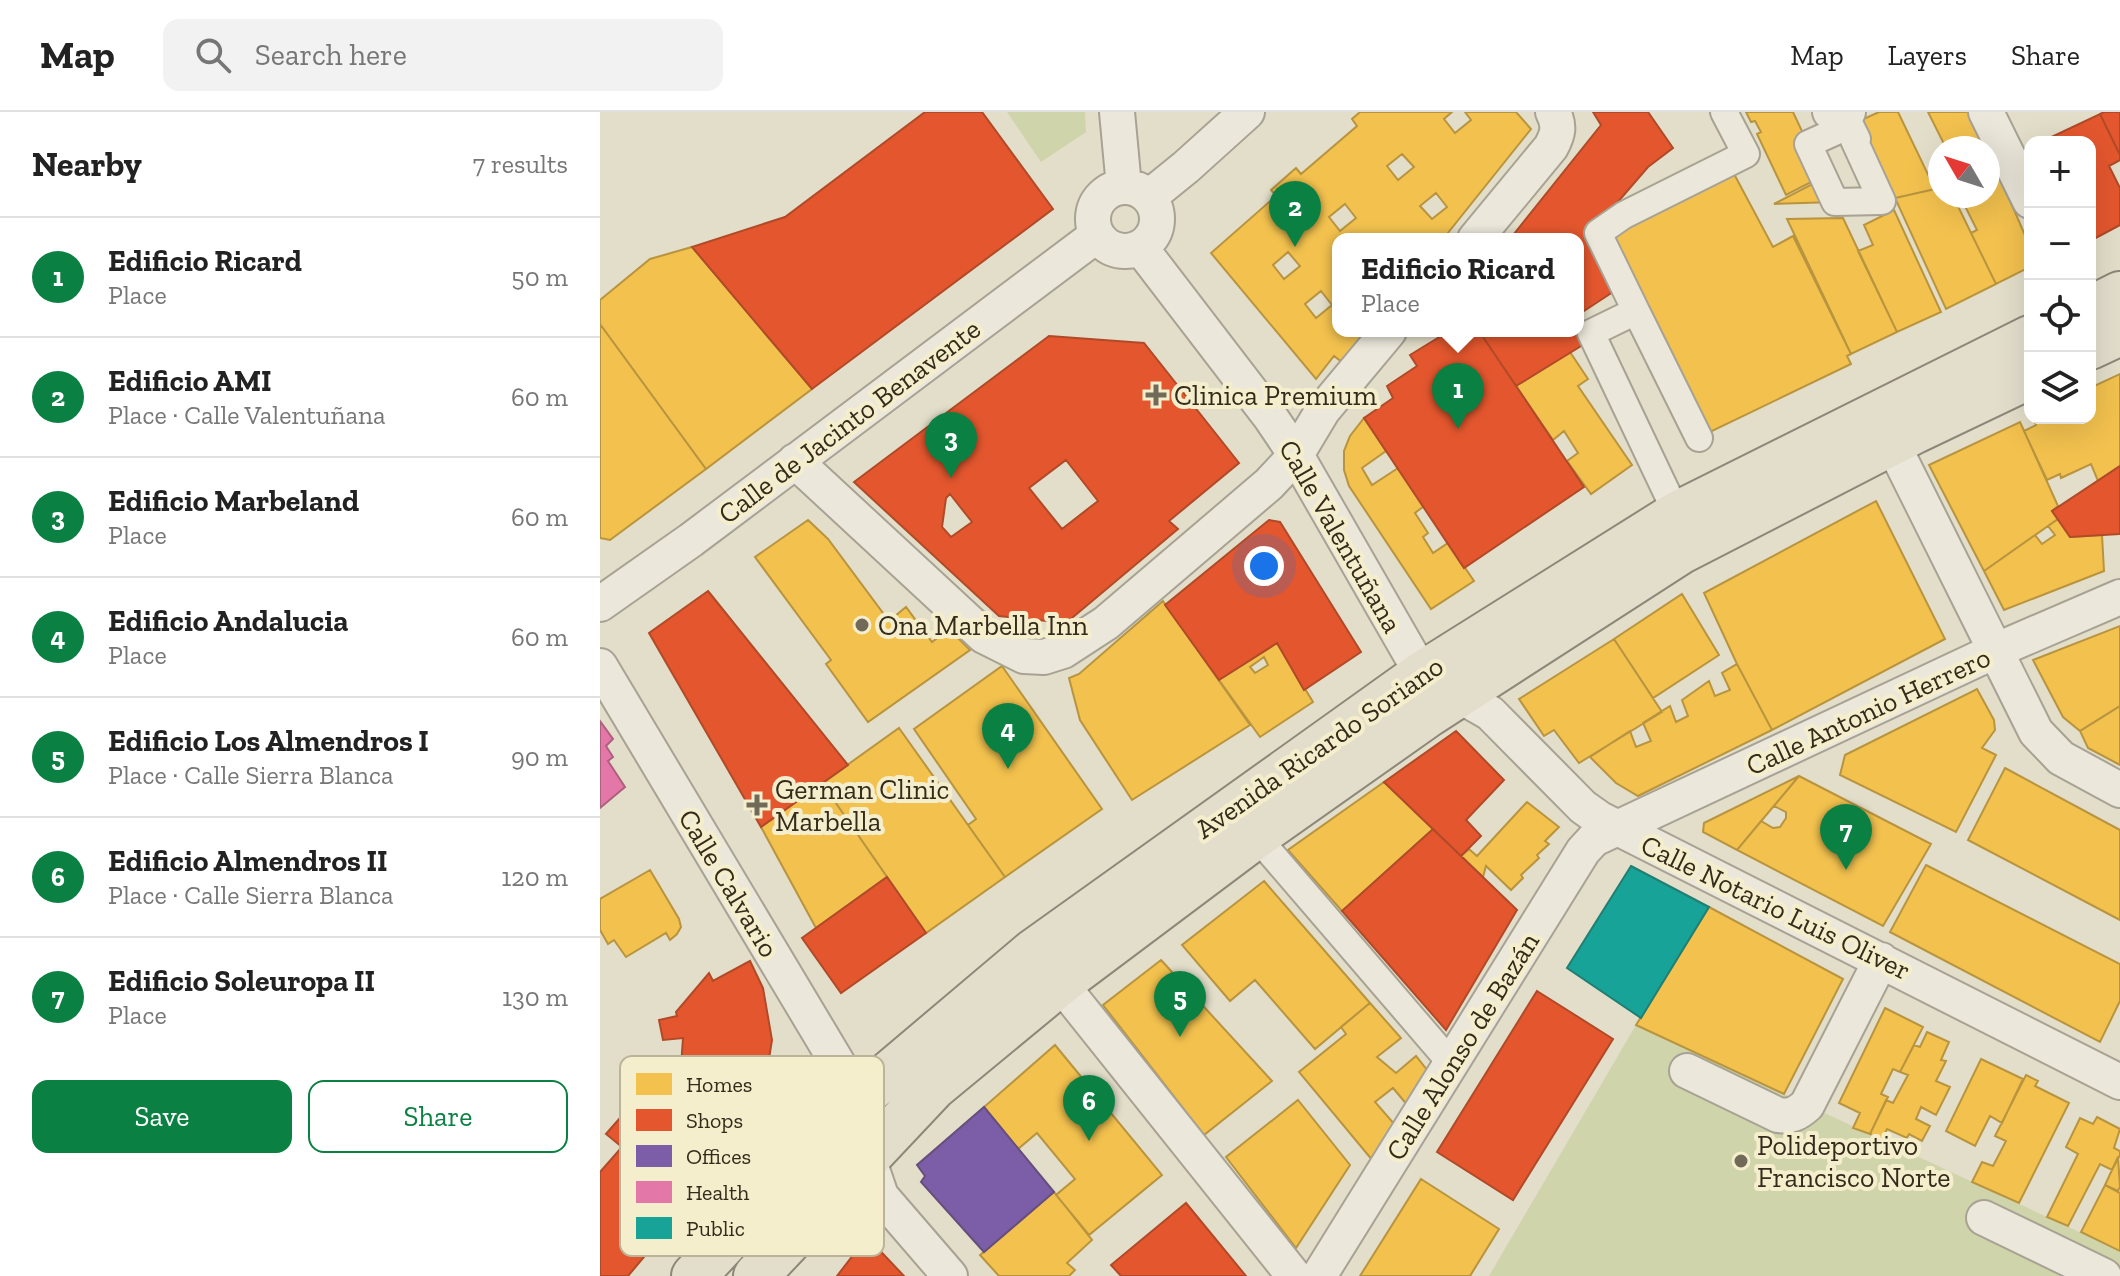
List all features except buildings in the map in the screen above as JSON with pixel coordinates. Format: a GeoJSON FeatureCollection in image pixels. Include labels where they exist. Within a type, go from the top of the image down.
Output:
{"type":"FeatureCollection","features":[{"type":"Feature","properties":{"kind":"main road"},"geometry":{"type":"LineString","coordinates":[[2096,306],[2120,294]]}},
{"type":"Feature","properties":{"kind":"main road"},"geometry":{"type":"LineString","coordinates":[[2096,344],[2120,333]]}},
{"type":"Feature","properties":{"kind":"main road","name":"Avenida Ricardo Soriano"},"geometry":{"type":"LineString","coordinates":[[884,1078],[1033,952],[1441,684],[1677,514],[2024,341]]}},
{"type":"Feature","properties":{"kind":"main road","name":"Avenida Ricardo Soriano"},"geometry":{"type":"LineString","coordinates":[[884,1138],[934,1087],[1060,983],[1256,836],[1441,684],[1680,552],[2024,379]]}},
{"type":"Feature","properties":{"kind":"main road"},"geometry":{"type":"LineString","coordinates":[[884,1101],[902,1100],[934,1087]]}},
{"type":"Feature","properties":{"kind":"main road","name":"Avenida Ricardo Soriano"},"geometry":{"type":"LineString","coordinates":[[694,1276],[713,1256]]}},
{"type":"Feature","properties":{"kind":"main road","name":"Avenida Ricardo Soriano"},"geometry":{"type":"LineString","coordinates":[[756,1276],[774,1256]]}},
{"type":"Feature","properties":{"kind":"street"},"geometry":{"type":"LineString","coordinates":[[1117,112],[1137,192],[1157,216],[1153,236],[1140,247],[1120,251],[1103,243],[1093,224],[1097,203],[1104,194],[1137,192],[1247,112]]}},
{"type":"Feature","properties":{"kind":"street"},"geometry":{"type":"LineString","coordinates":[[1699,438],[1598,233],[1624,215],[1746,154],[1724,112]]}},
{"type":"Feature","properties":{"kind":"street"},"geometry":{"type":"LineString","coordinates":[[1830,112],[1835,115],[1848,112]]}},
{"type":"Feature","properties":{"kind":"street"},"geometry":{"type":"LineString","coordinates":[[1986,112],[2024,189]]}},
{"type":"Feature","properties":{"kind":"street"},"geometry":{"type":"LineString","coordinates":[[1480,233],[1551,147],[1559,133],[1560,115]]}},
{"type":"Feature","properties":{"kind":"street","name":"Calle de Jacinto Benavente"},"geometry":{"type":"LineString","coordinates":[[600,604],[1097,235]]}},
{"type":"Feature","properties":{"kind":"street","name":"Calle Valentuñana"},"geometry":{"type":"LineString","coordinates":[[1140,247],[1271,418],[1441,684]]}},
{"type":"Feature","properties":{"kind":"street"},"geometry":{"type":"LineString","coordinates":[[1636,311],[1591,333],[1604,376],[1677,514]]}},
{"type":"Feature","properties":{"kind":"street"},"geometry":{"type":"LineString","coordinates":[[795,461],[984,636],[1024,656],[1044,657],[1084,639],[1260,492],[1296,455],[1323,410],[1384,337]]}},
{"type":"Feature","properties":{"kind":"street"},"geometry":{"type":"LineString","coordinates":[[1892,443],[2036,732],[2061,758],[2120,790]]}},
{"type":"Feature","properties":{"kind":"street","name":"Calle Antonio Herrero"},"geometry":{"type":"LineString","coordinates":[[1618,829],[1997,650],[2120,597]]}},
{"type":"Feature","properties":{"kind":"street","name":"Calle Calvario"},"geometry":{"type":"LineString","coordinates":[[600,666],[833,1056]]}},
{"type":"Feature","properties":{"kind":"street","name":"Calle Notario Luis Oliver"},"geometry":{"type":"LineString","coordinates":[[1441,684],[1490,713],[1583,807],[1618,829],[2120,1082]]}},
{"type":"Feature","properties":{"kind":"street","name":"Calle Alonso de Bazán"},"geometry":{"type":"LineString","coordinates":[[1319,1276],[1583,851],[1594,839],[1618,829]]}},
{"type":"Feature","properties":{"kind":"street"},"geometry":{"type":"LineString","coordinates":[[1256,836],[1451,1063]]}},
{"type":"Feature","properties":{"kind":"street"},"geometry":{"type":"LineString","coordinates":[[1687,1071],[1778,1115],[1788,1117],[1799,1112],[1807,1105],[1881,960]]}},
{"type":"Feature","properties":{"kind":"street"},"geometry":{"type":"LineString","coordinates":[[1060,983],[1294,1276]]}},
{"type":"Feature","properties":{"kind":"street"},"geometry":{"type":"LineString","coordinates":[[884,1199],[950,1276]]}},
{"type":"Feature","properties":{"kind":"street"},"geometry":{"type":"LineString","coordinates":[[1984,1218],[2104,1276]]}},
{"type":"Feature","properties":{"kind":"green space"},"geometry":{"type":"Polygon","coordinates":[[[1007,112],[1085,112],[1086,132],[1041,162],[1007,112]]]}},
{"type":"Feature","properties":{"kind":"green space","name":"Polideportivo Francisco Norte"},"geometry":{"type":"Polygon","coordinates":[[[1636,1025],[2120,1251],[2120,1276],[1489,1276],[1636,1025]]]}},
{"type":"Feature","properties":{"kind":"place","name":"Edificio AMI"},"geometry":{"type":"Point","coordinates":[1295,247]}},
{"type":"Feature","properties":{"kind":"place","name":"Clinica Premium"},"geometry":{"type":"Point","coordinates":[1156,395]}},
{"type":"Feature","properties":{"kind":"place","name":"Edificio Ricard"},"geometry":{"type":"Point","coordinates":[1458,429]}},
{"type":"Feature","properties":{"kind":"place","name":"Edificio Marbeland"},"geometry":{"type":"Point","coordinates":[951,478]}},
{"type":"Feature","properties":{"kind":"place","name":"Ona Marbella Inn"},"geometry":{"type":"Point","coordinates":[862,625]}},
{"type":"Feature","properties":{"kind":"place","name":"Edificio Andalucia"},"geometry":{"type":"Point","coordinates":[1008,769]}},
{"type":"Feature","properties":{"kind":"place","name":"German Clinic Marbella"},"geometry":{"type":"Point","coordinates":[757,805]}},
{"type":"Feature","properties":{"kind":"place","name":"Edificio Soleuropa II"},"geometry":{"type":"Point","coordinates":[1846,870]}},
{"type":"Feature","properties":{"kind":"place","name":"Edificio Los Almendros I"},"geometry":{"type":"Point","coordinates":[1180,1037]}},
{"type":"Feature","properties":{"kind":"place","name":"Edificio Almendros II"},"geometry":{"type":"Point","coordinates":[1089,1141]}},
{"type":"Feature","properties":{"kind":"place","name":"Polideportivo Francisco Norte"},"geometry":{"type":"Point","coordinates":[1741,1161]}}]}
